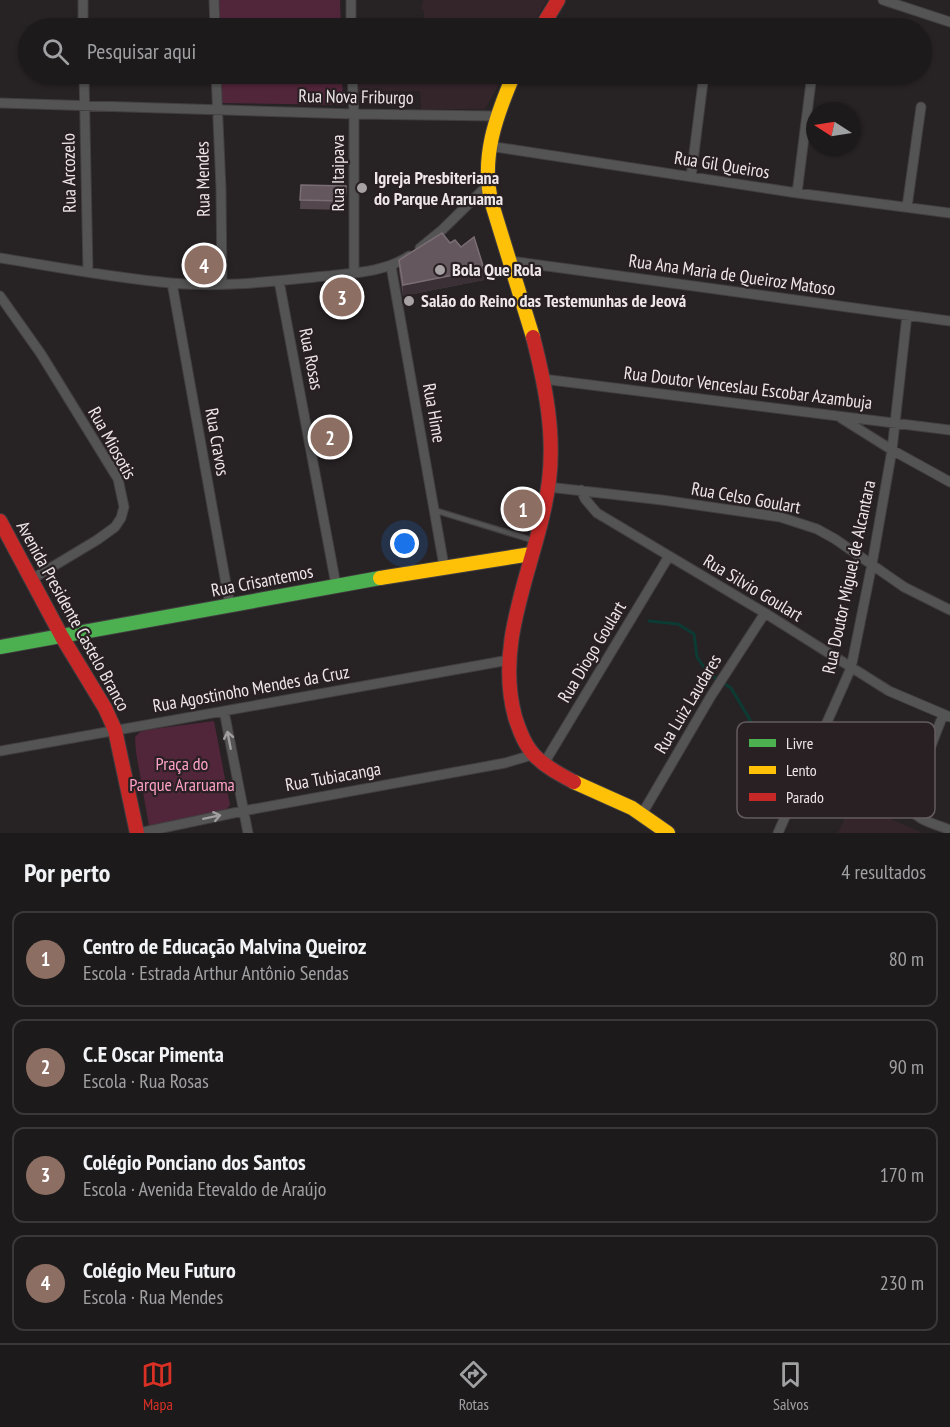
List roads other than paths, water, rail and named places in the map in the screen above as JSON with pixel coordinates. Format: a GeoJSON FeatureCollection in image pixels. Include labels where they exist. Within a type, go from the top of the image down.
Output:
{"type":"FeatureCollection","features":[{"type":"Feature","properties":{"kind":"main road"},"geometry":{"type":"LineString","coordinates":[[547,18],[558,0]]}},
{"type":"Feature","properties":{"kind":"main road"},"geometry":{"type":"LineString","coordinates":[[509,84],[495,116],[489,146],[488,185],[543,380],[550,426],[548,487],[512,638],[509,660],[509,690],[513,711],[519,732],[532,754],[543,765],[576,784],[642,814],[668,833]]}},
{"type":"Feature","properties":{"kind":"main road","name":"Avenida Presidente Castelo Branco"},"geometry":{"type":"LineString","coordinates":[[0,522],[62,637],[116,730],[138,833]]}},
{"type":"Feature","properties":{"kind":"main road","name":"Rua Crisantemos"},"geometry":{"type":"LineString","coordinates":[[0,647],[444,566],[533,547]]}},
{"type":"Feature","properties":{"kind":"street"},"geometry":{"type":"LineString","coordinates":[[83,0],[83,18]]}},
{"type":"Feature","properties":{"kind":"street"},"geometry":{"type":"LineString","coordinates":[[214,0],[215,18]]}},
{"type":"Feature","properties":{"kind":"street"},"geometry":{"type":"LineString","coordinates":[[351,0],[351,18]]}},
{"type":"Feature","properties":{"kind":"street"},"geometry":{"type":"LineString","coordinates":[[883,0],[950,22]]}},
{"type":"Feature","properties":{"kind":"street","name":"Rua Arcozelo"},"geometry":{"type":"LineString","coordinates":[[84,84],[88,272]]}},
{"type":"Feature","properties":{"kind":"street","name":"Rua Mendes"},"geometry":{"type":"LineString","coordinates":[[217,84],[222,283]]}},
{"type":"Feature","properties":{"kind":"street","name":"Rua Itaipava"},"geometry":{"type":"LineString","coordinates":[[352,84],[354,273]]}},
{"type":"Feature","properties":{"kind":"street"},"geometry":{"type":"LineString","coordinates":[[691,177],[703,84]]}},
{"type":"Feature","properties":{"kind":"street"},"geometry":{"type":"LineString","coordinates":[[797,193],[811,84]]}},
{"type":"Feature","properties":{"kind":"street","name":"Rua Nova Friburgo"},"geometry":{"type":"LineString","coordinates":[[0,103],[495,116]]}},
{"type":"Feature","properties":{"kind":"street"},"geometry":{"type":"LineString","coordinates":[[907,207],[921,107]]}},
{"type":"Feature","properties":{"kind":"street","name":"Rua Gil Queiros"},"geometry":{"type":"LineString","coordinates":[[489,146],[797,193],[950,213]]}},
{"type":"Feature","properties":{"kind":"street"},"geometry":{"type":"LineString","coordinates":[[0,258],[172,283],[279,281],[354,273],[391,266],[407,258],[442,230],[488,185]]}},
{"type":"Feature","properties":{"kind":"street","name":"Rua Ana Maria de Queiroz Matoso"},"geometry":{"type":"LineString","coordinates":[[510,261],[950,321]]}},
{"type":"Feature","properties":{"kind":"street","name":"Rua Hime"},"geometry":{"type":"LineString","coordinates":[[391,266],[444,566]]}},
{"type":"Feature","properties":{"kind":"street","name":"Rua Rosas"},"geometry":{"type":"LineString","coordinates":[[279,281],[336,585]]}},
{"type":"Feature","properties":{"kind":"street","name":"Rua Cravos"},"geometry":{"type":"LineString","coordinates":[[172,283],[230,606]]}},
{"type":"Feature","properties":{"kind":"street","name":"Rua Miosotis"},"geometry":{"type":"LineString","coordinates":[[0,297],[41,354],[118,479],[124,507],[115,527],[32,579]]}},
{"type":"Feature","properties":{"kind":"street","name":"Rua Doutor Miguel de Alcantara"},"geometry":{"type":"LineString","coordinates":[[827,722],[851,668],[872,564],[892,450],[907,315]]}},
{"type":"Feature","properties":{"kind":"street","name":"Rua Doutor Venceslau Escobar Azambuja"},"geometry":{"type":"LineString","coordinates":[[543,380],[950,430]]}},
{"type":"Feature","properties":{"kind":"street"},"geometry":{"type":"LineString","coordinates":[[838,417],[950,482]]}},
{"type":"Feature","properties":{"kind":"street","name":"Rua Celso Goulart"},"geometry":{"type":"LineString","coordinates":[[548,487],[780,517],[835,539],[904,587],[950,610]]}},
{"type":"Feature","properties":{"kind":"street","name":"Rua Silvio Goulart"},"geometry":{"type":"LineString","coordinates":[[581,490],[585,499],[597,513],[906,700],[947,716]]}},
{"type":"Feature","properties":{"kind":"street","name":"Rua Diogo Goulart"},"geometry":{"type":"LineString","coordinates":[[543,765],[669,556]]}},
{"type":"Feature","properties":{"kind":"street","name":"Rua Luiz Laudares"},"geometry":{"type":"LineString","coordinates":[[642,814],[711,696],[765,613]]}},
{"type":"Feature","properties":{"kind":"street","name":"Rua Agostinoho Mendes da Cruz"},"geometry":{"type":"LineString","coordinates":[[0,751],[509,660]]}},
{"type":"Feature","properties":{"kind":"street"},"geometry":{"type":"LineString","coordinates":[[224,711],[248,833]]}},
{"type":"Feature","properties":{"kind":"street"},"geometry":{"type":"LineString","coordinates":[[935,743],[947,716]]}},
{"type":"Feature","properties":{"kind":"street","name":"Rua Tubiacanga"},"geometry":{"type":"LineString","coordinates":[[138,833],[243,811],[505,763],[532,754]]}},
{"type":"Feature","properties":{"kind":"street","name":"Rua Doutor Miguel de Alcantara"},"geometry":{"type":"LineString","coordinates":[[778,833],[784,818]]}},
{"type":"Feature","properties":{"kind":"street"},"geometry":{"type":"LineString","coordinates":[[922,818],[950,830]]}},
{"type":"Feature","properties":{"kind":"lane"},"geometry":{"type":"LineString","coordinates":[[434,510],[533,547]]}},
{"type":"Feature","properties":{"kind":"waterway"},"geometry":{"type":"LineString","coordinates":[[649,621],[678,624],[694,634],[697,657],[708,673],[731,688],[751,722]]}},
{"type":"Feature","properties":{"kind":"place","name":"Igreja Presbiteriana do Parque Araruama"},"geometry":{"type":"Point","coordinates":[362,188]}},
{"type":"Feature","properties":{"kind":"place","name":"Colégio Meu Futuro"},"geometry":{"type":"Point","coordinates":[204,265]}},
{"type":"Feature","properties":{"kind":"place","name":"Bola Que Rola"},"geometry":{"type":"Point","coordinates":[440,270]}},
{"type":"Feature","properties":{"kind":"place","name":"Colégio Ponciano dos Santos"},"geometry":{"type":"Point","coordinates":[342,297]}},
{"type":"Feature","properties":{"kind":"place","name":"Salão do Reino das Testemunhas de Jeová"},"geometry":{"type":"Point","coordinates":[409,301]}},
{"type":"Feature","properties":{"kind":"place","name":"C.E Oscar Pimenta"},"geometry":{"type":"Point","coordinates":[330,437]}},
{"type":"Feature","properties":{"kind":"place","name":"Centro de Educação Malvina Queiroz"},"geometry":{"type":"Point","coordinates":[523,509]}},
{"type":"Feature","properties":{"kind":"park label","name":"Praça do Parque Araruama"},"geometry":{"type":"Point","coordinates":[182,774]}}]}
